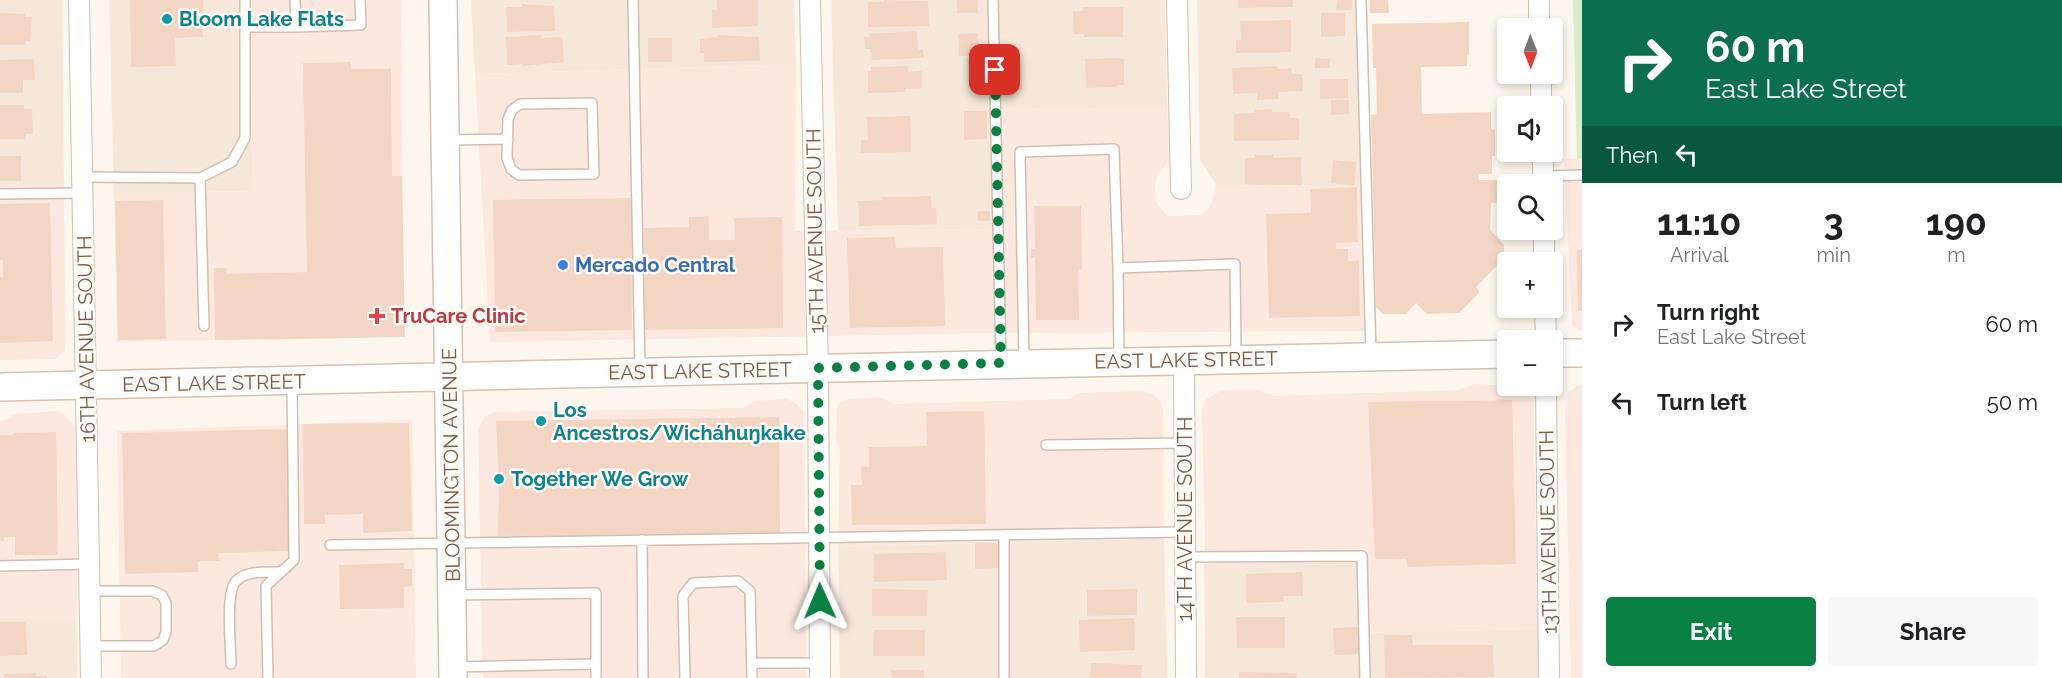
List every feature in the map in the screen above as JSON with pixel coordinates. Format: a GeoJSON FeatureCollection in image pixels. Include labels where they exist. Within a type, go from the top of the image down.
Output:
{"type":"FeatureCollection","features":[{"type":"Feature","properties":{"kind":"main road","name":"BLOOMINGTON AVENUE"},"geometry":{"type":"LineString","coordinates":[[442,0],[450,378],[453,672]]}},
{"type":"Feature","properties":{"kind":"main road"},"geometry":{"type":"LineString","coordinates":[[1563,353],[1582,353]]}},
{"type":"Feature","properties":{"kind":"main road","name":"EAST LAKE STREET"},"geometry":{"type":"LineString","coordinates":[[0,387],[1497,354]]}},
{"type":"Feature","properties":{"kind":"street","name":"16TH AVENUE SOUTH"},"geometry":{"type":"LineString","coordinates":[[79,0],[91,678]]}},
{"type":"Feature","properties":{"kind":"street","name":"15TH AVENUE SOUTH"},"geometry":{"type":"LineString","coordinates":[[810,0],[818,368],[820,670]]}},
{"type":"Feature","properties":{"kind":"street"},"geometry":{"type":"LineString","coordinates":[[1177,0],[1181,189]]}},
{"type":"Feature","properties":{"kind":"street"},"geometry":{"type":"LineString","coordinates":[[1539,0],[1539,18]]}},
{"type":"Feature","properties":{"kind":"street","name":"14TH AVENUE SOUTH"},"geometry":{"type":"LineString","coordinates":[[1184,360],[1186,678]]}},
{"type":"Feature","properties":{"kind":"street","name":"13TH AVENUE SOUTH"},"geometry":{"type":"LineString","coordinates":[[1546,396],[1549,678]]}},
{"type":"Feature","properties":{"kind":"lane"},"geometry":{"type":"LineString","coordinates":[[0,194],[83,185],[200,178],[232,162],[244,138],[245,0]]}},
{"type":"Feature","properties":{"kind":"lane"},"geometry":{"type":"LineString","coordinates":[[295,0],[296,27]]}},
{"type":"Feature","properties":{"kind":"lane"},"geometry":{"type":"LineString","coordinates":[[245,27],[361,25],[360,0]]}},
{"type":"Feature","properties":{"kind":"lane"},"geometry":{"type":"LineString","coordinates":[[633,0],[640,373]]}},
{"type":"Feature","properties":{"kind":"lane"},"geometry":{"type":"LineString","coordinates":[[993,0],[1013,363]]}},
{"type":"Feature","properties":{"kind":"lane"},"geometry":{"type":"LineString","coordinates":[[1361,0],[1371,356]]}},
{"type":"Feature","properties":{"kind":"lane"},"geometry":{"type":"LineString","coordinates":[[592,103],[594,174],[519,175],[511,168],[507,158],[508,139],[508,119],[512,110],[520,104],[592,103]]}},
{"type":"Feature","properties":{"kind":"lane"},"geometry":{"type":"LineString","coordinates":[[445,140],[508,139]]}},
{"type":"Feature","properties":{"kind":"lane"},"geometry":{"type":"LineString","coordinates":[[1013,363],[1020,152],[1114,150],[1119,361]]}},
{"type":"Feature","properties":{"kind":"lane"},"geometry":{"type":"LineString","coordinates":[[1563,177],[1582,175]]}},
{"type":"Feature","properties":{"kind":"lane"},"geometry":{"type":"LineString","coordinates":[[200,178],[204,326]]}},
{"type":"Feature","properties":{"kind":"lane"},"geometry":{"type":"LineString","coordinates":[[1118,268],[1235,264],[1236,359]]}},
{"type":"Feature","properties":{"kind":"lane"},"geometry":{"type":"LineString","coordinates":[[268,678],[266,586],[294,560],[292,381]]}},
{"type":"Feature","properties":{"kind":"lane"},"geometry":{"type":"LineString","coordinates":[[1046,445],[1185,443]]}},
{"type":"Feature","properties":{"kind":"lane"},"geometry":{"type":"LineString","coordinates":[[330,544],[819,539],[1185,532]]}},
{"type":"Feature","properties":{"kind":"lane"},"geometry":{"type":"LineString","coordinates":[[1004,536],[1005,678]]}},
{"type":"Feature","properties":{"kind":"lane"},"geometry":{"type":"LineString","coordinates":[[642,540],[643,678]]}},
{"type":"Feature","properties":{"kind":"lane"},"geometry":{"type":"LineString","coordinates":[[1186,557],[1362,556],[1365,678]]}},
{"type":"Feature","properties":{"kind":"lane"},"geometry":{"type":"LineString","coordinates":[[0,566],[90,564]]}},
{"type":"Feature","properties":{"kind":"lane"},"geometry":{"type":"LineString","coordinates":[[231,664],[230,592],[233,586],[250,573],[281,572]]}},
{"type":"Feature","properties":{"kind":"lane"},"geometry":{"type":"LineString","coordinates":[[685,678],[683,596],[693,583],[738,581],[750,591],[752,678]]}},
{"type":"Feature","properties":{"kind":"lane"},"geometry":{"type":"LineString","coordinates":[[90,591],[152,591],[162,595],[166,603],[166,632],[163,640],[154,646],[91,646]]}},
{"type":"Feature","properties":{"kind":"lane"},"geometry":{"type":"LineString","coordinates":[[452,595],[596,593],[596,678]]}},
{"type":"Feature","properties":{"kind":"lane"},"geometry":{"type":"LineString","coordinates":[[752,663],[820,670]]}},
{"type":"Feature","properties":{"kind":"lane"},"geometry":{"type":"LineString","coordinates":[[453,672],[596,664]]}},
{"type":"Feature","properties":{"kind":"shaded area"},"geometry":{"type":"Polygon","coordinates":[[[0,0],[62,0],[64,185],[0,186],[0,0]]]}},
{"type":"Feature","properties":{"kind":"shaded area"},"geometry":{"type":"Polygon","coordinates":[[[109,0],[249,0],[253,191],[114,193],[109,0]]]}},
{"type":"Feature","properties":{"kind":"shaded area"},"geometry":{"type":"Polygon","coordinates":[[[249,0],[401,0],[404,337],[117,342],[114,193],[253,191],[249,0]]]}},
{"type":"Feature","properties":{"kind":"shaded area"},"geometry":{"type":"Polygon","coordinates":[[[471,0],[794,0],[796,64],[475,74],[471,0]]]}},
{"type":"Feature","properties":{"kind":"shaded area"},"geometry":{"type":"Polygon","coordinates":[[[831,0],[1165,0],[1167,108],[992,108],[993,229],[838,231],[831,0]]]}},
{"type":"Feature","properties":{"kind":"shaded area"},"geometry":{"type":"Polygon","coordinates":[[[1197,0],[1362,0],[1367,186],[1216,185],[1200,159],[1197,0]]]}},
{"type":"Feature","properties":{"kind":"shaded area"},"geometry":{"type":"Polygon","coordinates":[[[796,64],[795,231],[992,229],[991,107],[1167,108],[1170,159],[1157,176],[1155,189],[1156,203],[1168,216],[1202,215],[1212,204],[1216,185],[1367,186],[1372,331],[995,333],[490,342],[475,74],[796,64]]]}},
{"type":"Feature","properties":{"kind":"shaded area"},"geometry":{"type":"Polygon","coordinates":[[[1582,158],[1582,331],[1572,324],[1564,159],[1582,158]]]}},
{"type":"Feature","properties":{"kind":"shaded area"},"geometry":{"type":"Polygon","coordinates":[[[64,185],[65,350],[55,359],[0,360],[0,186],[64,185]]]}},
{"type":"Feature","properties":{"kind":"shaded area"},"geometry":{"type":"Polygon","coordinates":[[[1474,384],[1497,385],[1497,396],[1529,396],[1533,401],[1538,629],[1364,633],[1363,562],[1204,565],[1202,411],[1206,399],[1222,390],[1259,390],[1274,396],[1460,390],[1474,384]]]}},
{"type":"Feature","properties":{"kind":"shaded area"},"geometry":{"type":"Polygon","coordinates":[[[1582,385],[1582,678],[1571,678],[1565,408],[1568,393],[1582,385]]]}},
{"type":"Feature","properties":{"kind":"shaded area"},"geometry":{"type":"Polygon","coordinates":[[[1143,391],[1152,394],[1163,408],[1164,538],[838,547],[840,449],[836,439],[837,407],[841,402],[849,399],[880,397],[895,404],[1069,399],[1079,393],[1143,391]]]}},
{"type":"Feature","properties":{"kind":"shaded area"},"geometry":{"type":"Polygon","coordinates":[[[786,399],[796,403],[804,411],[806,678],[483,678],[478,429],[485,417],[495,412],[742,408],[755,401],[786,399]]]}},
{"type":"Feature","properties":{"kind":"shaded area"},"geometry":{"type":"Polygon","coordinates":[[[58,411],[65,415],[77,430],[77,619],[0,619],[0,420],[5,420],[15,414],[58,411]]]}},
{"type":"Feature","properties":{"kind":"shaded area"},"geometry":{"type":"Polygon","coordinates":[[[412,420],[416,678],[121,678],[117,431],[412,420]]]}},
{"type":"Feature","properties":{"kind":"shaded area"},"geometry":{"type":"Polygon","coordinates":[[[1164,538],[1167,678],[840,678],[838,547],[1164,538]]]}},
{"type":"Feature","properties":{"kind":"shaded area"},"geometry":{"type":"Polygon","coordinates":[[[1363,562],[1364,633],[1538,629],[1538,678],[1205,678],[1204,565],[1363,562]]]}},
{"type":"Feature","properties":{"kind":"shaded area"},"geometry":{"type":"Polygon","coordinates":[[[0,619],[77,619],[77,678],[0,678],[0,619]]]}},
{"type":"Feature","properties":{"kind":"green space"},"geometry":{"type":"Polygon","coordinates":[[[1573,0],[1582,0],[1582,158],[1577,159],[1573,0]]]}},
{"type":"Feature","properties":{"kind":"building","name":"Bloom Lake Flats"},"geometry":{"type":"Polygon","coordinates":[[[130,0],[203,0],[203,37],[175,38],[176,66],[131,67],[130,0]]]}},
{"type":"Feature","properties":{"kind":"building"},"geometry":{"type":"Polygon","coordinates":[[[717,0],[758,0],[758,26],[712,28],[712,10],[717,10],[717,0]]]}},
{"type":"Feature","properties":{"kind":"building"},"geometry":{"type":"Polygon","coordinates":[[[884,0],[928,1],[929,26],[868,27],[868,2],[884,2],[884,0]]]}},
{"type":"Feature","properties":{"kind":"building"},"geometry":{"type":"Polygon","coordinates":[[[957,0],[978,0],[978,13],[957,13],[957,0]]]}},
{"type":"Feature","properties":{"kind":"building"},"geometry":{"type":"Polygon","coordinates":[[[1238,0],[1293,0],[1293,7],[1238,8],[1238,0]]]}},
{"type":"Feature","properties":{"kind":"building"},"geometry":{"type":"Polygon","coordinates":[[[1337,0],[1352,0],[1352,10],[1336,10],[1337,0]]]}},
{"type":"Feature","properties":{"kind":"building"},"geometry":{"type":"Polygon","coordinates":[[[1370,0],[1388,0],[1389,13],[1370,13],[1370,0]]]}},
{"type":"Feature","properties":{"kind":"building"},"geometry":{"type":"Polygon","coordinates":[[[522,4],[554,6],[555,31],[507,32],[506,7],[522,7],[522,4]]]}},
{"type":"Feature","properties":{"kind":"building"},"geometry":{"type":"Polygon","coordinates":[[[1083,7],[1123,7],[1123,37],[1084,37],[1084,34],[1074,34],[1073,11],[1083,11],[1083,7]]]}},
{"type":"Feature","properties":{"kind":"building"},"geometry":{"type":"Polygon","coordinates":[[[0,13],[25,14],[25,17],[32,17],[30,41],[26,41],[25,45],[0,45],[0,13]]]}},
{"type":"Feature","properties":{"kind":"building"},"geometry":{"type":"Polygon","coordinates":[[[1321,13],[1345,13],[1345,36],[1321,37],[1321,13]]]}},
{"type":"Feature","properties":{"kind":"building"},"geometry":{"type":"Polygon","coordinates":[[[1291,20],[1291,52],[1236,53],[1236,40],[1241,40],[1240,21],[1291,20]]]}},
{"type":"Feature","properties":{"kind":"building"},"geometry":{"type":"Polygon","coordinates":[[[1469,22],[1467,66],[1421,67],[1422,114],[1491,112],[1491,130],[1495,129],[1492,174],[1478,174],[1479,180],[1497,180],[1497,203],[1491,203],[1490,230],[1504,245],[1504,252],[1497,252],[1497,265],[1476,287],[1480,292],[1459,313],[1427,314],[1416,303],[1406,314],[1383,314],[1376,307],[1371,115],[1377,114],[1372,24],[1469,22]]]}},
{"type":"Feature","properties":{"kind":"building"},"geometry":{"type":"Polygon","coordinates":[[[917,31],[918,50],[923,50],[924,58],[872,60],[870,49],[865,49],[864,37],[869,37],[869,34],[917,31]]]}},
{"type":"Feature","properties":{"kind":"building"},"geometry":{"type":"Polygon","coordinates":[[[978,33],[979,55],[959,56],[958,34],[978,33]]]}},
{"type":"Feature","properties":{"kind":"building"},"geometry":{"type":"Polygon","coordinates":[[[541,35],[541,38],[562,37],[564,62],[523,66],[523,64],[507,65],[506,37],[541,35]]]}},
{"type":"Feature","properties":{"kind":"building"},"geometry":{"type":"Polygon","coordinates":[[[717,35],[759,37],[760,61],[704,62],[704,53],[700,53],[700,39],[717,37],[717,35]]]}},
{"type":"Feature","properties":{"kind":"building"},"geometry":{"type":"Polygon","coordinates":[[[648,38],[672,38],[672,62],[648,62],[648,38]]]}},
{"type":"Feature","properties":{"kind":"building"},"geometry":{"type":"Polygon","coordinates":[[[987,57],[988,82],[968,82],[967,58],[987,57]]]}},
{"type":"Feature","properties":{"kind":"building"},"geometry":{"type":"Polygon","coordinates":[[[1315,58],[1330,59],[1330,68],[1315,68],[1315,58]]]}},
{"type":"Feature","properties":{"kind":"building"},"geometry":{"type":"Polygon","coordinates":[[[34,59],[35,80],[23,80],[23,93],[0,93],[0,60],[34,59]]]}},
{"type":"Feature","properties":{"kind":"building"},"geometry":{"type":"Polygon","coordinates":[[[1085,59],[1124,59],[1124,85],[1086,88],[1085,59]]]}},
{"type":"Feature","properties":{"kind":"building"},"geometry":{"type":"Polygon","coordinates":[[[351,62],[351,69],[391,69],[392,176],[402,176],[405,337],[215,340],[214,268],[226,268],[227,274],[307,272],[303,63],[351,62]]]}},
{"type":"Feature","properties":{"kind":"building"},"geometry":{"type":"Polygon","coordinates":[[[1021,63],[1022,90],[1002,90],[1001,64],[1021,63]]]}},
{"type":"Feature","properties":{"kind":"building"},"geometry":{"type":"Polygon","coordinates":[[[908,66],[908,72],[922,71],[922,88],[905,89],[905,92],[868,93],[868,71],[871,71],[871,67],[908,66]]]}},
{"type":"Feature","properties":{"kind":"building"},"geometry":{"type":"Polygon","coordinates":[[[1277,66],[1277,69],[1291,68],[1292,74],[1302,74],[1303,91],[1278,92],[1278,99],[1257,100],[1257,93],[1233,94],[1232,68],[1277,66]]]}},
{"type":"Feature","properties":{"kind":"building"},"geometry":{"type":"Polygon","coordinates":[[[1320,79],[1348,79],[1348,98],[1320,99],[1320,79]]]}},
{"type":"Feature","properties":{"kind":"building"},"geometry":{"type":"Polygon","coordinates":[[[1331,100],[1349,100],[1349,114],[1331,115],[1331,100]]]}},
{"type":"Feature","properties":{"kind":"building"},"geometry":{"type":"Polygon","coordinates":[[[0,105],[24,105],[24,109],[32,109],[33,134],[25,134],[26,139],[0,139],[0,105]]]}},
{"type":"Feature","properties":{"kind":"building"},"geometry":{"type":"Polygon","coordinates":[[[1272,109],[1272,112],[1290,112],[1290,118],[1299,118],[1299,140],[1234,141],[1234,114],[1272,109]]]}},
{"type":"Feature","properties":{"kind":"building"},"geometry":{"type":"Polygon","coordinates":[[[964,111],[987,111],[987,139],[964,140],[964,111]]]}},
{"type":"Feature","properties":{"kind":"building"},"geometry":{"type":"Polygon","coordinates":[[[910,116],[911,152],[861,153],[861,140],[868,140],[867,117],[910,116]]]}},
{"type":"Feature","properties":{"kind":"building"},"geometry":{"type":"Polygon","coordinates":[[[1255,155],[1273,155],[1273,158],[1301,157],[1302,185],[1245,184],[1245,158],[1255,158],[1255,155]]]}},
{"type":"Feature","properties":{"kind":"building"},"geometry":{"type":"Polygon","coordinates":[[[0,156],[21,156],[21,181],[0,181],[0,156]]]}},
{"type":"Feature","properties":{"kind":"building"},"geometry":{"type":"Polygon","coordinates":[[[1333,160],[1356,162],[1354,186],[1331,183],[1333,160]]]}},
{"type":"Feature","properties":{"kind":"building"},"geometry":{"type":"Polygon","coordinates":[[[1357,187],[1358,242],[1336,243],[1336,249],[1348,249],[1348,261],[1359,261],[1360,316],[1269,318],[1266,214],[1311,213],[1310,189],[1357,187]]]}},
{"type":"Feature","properties":{"kind":"building"},"geometry":{"type":"Polygon","coordinates":[[[931,196],[931,208],[936,208],[937,224],[859,226],[858,201],[883,200],[883,197],[931,196]]]}},
{"type":"Feature","properties":{"kind":"building","name":"Mercado Central"},"geometry":{"type":"Polygon","coordinates":[[[631,198],[632,330],[495,332],[493,200],[631,198]]]}},
{"type":"Feature","properties":{"kind":"building"},"geometry":{"type":"Polygon","coordinates":[[[163,200],[166,339],[118,340],[115,201],[163,200]]]}},
{"type":"Feature","properties":{"kind":"building"},"geometry":{"type":"Polygon","coordinates":[[[50,203],[53,341],[0,343],[0,277],[3,277],[3,260],[0,260],[0,204],[50,203]]]}},
{"type":"Feature","properties":{"kind":"building"},"geometry":{"type":"Polygon","coordinates":[[[1034,206],[1081,206],[1082,269],[1078,269],[1079,320],[1036,320],[1035,258],[1031,258],[1031,249],[1035,249],[1034,206]]]}},
{"type":"Feature","properties":{"kind":"building"},"geometry":{"type":"Polygon","coordinates":[[[978,211],[990,211],[990,221],[978,221],[978,211]]]}},
{"type":"Feature","properties":{"kind":"building"},"geometry":{"type":"Polygon","coordinates":[[[709,216],[709,240],[735,240],[734,218],[782,217],[783,328],[645,330],[644,228],[689,227],[689,217],[709,216]]]}},
{"type":"Feature","properties":{"kind":"building"},"geometry":{"type":"Polygon","coordinates":[[[895,237],[896,248],[943,247],[945,326],[850,328],[847,238],[895,237]]]}},
{"type":"Feature","properties":{"kind":"building"},"geometry":{"type":"Polygon","coordinates":[[[1577,250],[1582,250],[1582,311],[1578,311],[1577,250]]]}},
{"type":"Feature","properties":{"kind":"building"},"geometry":{"type":"Polygon","coordinates":[[[1512,400],[1516,564],[1407,567],[1406,559],[1375,559],[1368,402],[1512,400]]]}},
{"type":"Feature","properties":{"kind":"building"},"geometry":{"type":"Polygon","coordinates":[[[984,411],[986,524],[852,525],[851,485],[862,485],[861,466],[869,467],[869,447],[927,446],[926,412],[984,411]]]}},
{"type":"Feature","properties":{"kind":"building"},"geometry":{"type":"Polygon","coordinates":[[[779,417],[780,533],[498,536],[499,479],[496,421],[779,417]]]}},
{"type":"Feature","properties":{"kind":"building"},"geometry":{"type":"Polygon","coordinates":[[[409,423],[412,531],[363,533],[363,514],[325,515],[325,524],[304,524],[303,424],[409,423]]]}},
{"type":"Feature","properties":{"kind":"building"},"geometry":{"type":"Polygon","coordinates":[[[288,429],[291,551],[218,553],[219,561],[198,561],[198,572],[125,574],[122,433],[288,429]]]}},
{"type":"Feature","properties":{"kind":"building"},"geometry":{"type":"Polygon","coordinates":[[[56,432],[58,555],[15,555],[15,537],[4,537],[4,541],[0,541],[0,435],[56,432]]]}},
{"type":"Feature","properties":{"kind":"building"},"geometry":{"type":"Polygon","coordinates":[[[975,543],[998,543],[998,568],[975,569],[975,543]]]}},
{"type":"Feature","properties":{"kind":"building"},"geometry":{"type":"Polygon","coordinates":[[[946,552],[947,580],[874,582],[874,554],[946,552]]]}},
{"type":"Feature","properties":{"kind":"building"},"geometry":{"type":"Polygon","coordinates":[[[404,563],[404,569],[412,569],[412,586],[404,587],[404,608],[340,609],[339,565],[404,563]]]}},
{"type":"Feature","properties":{"kind":"building"},"geometry":{"type":"Polygon","coordinates":[[[1302,572],[1303,596],[1283,596],[1284,602],[1246,603],[1246,574],[1302,572]]]}},
{"type":"Feature","properties":{"kind":"building"},"geometry":{"type":"Polygon","coordinates":[[[872,589],[928,590],[927,616],[872,616],[872,589]]]}},
{"type":"Feature","properties":{"kind":"building"},"geometry":{"type":"Polygon","coordinates":[[[1137,589],[1137,615],[1087,616],[1087,590],[1137,589]]]}},
{"type":"Feature","properties":{"kind":"building"},"geometry":{"type":"Polygon","coordinates":[[[1236,617],[1285,617],[1285,648],[1237,648],[1236,617]]]}},
{"type":"Feature","properties":{"kind":"building"},"geometry":{"type":"Polygon","coordinates":[[[1134,618],[1135,650],[1080,652],[1079,620],[1134,618]]]}},
{"type":"Feature","properties":{"kind":"building"},"geometry":{"type":"Polygon","coordinates":[[[0,622],[26,622],[27,655],[0,656],[0,622]]]}},
{"type":"Feature","properties":{"kind":"building"},"geometry":{"type":"Polygon","coordinates":[[[1359,627],[1360,654],[1334,655],[1333,628],[1359,627]]]}},
{"type":"Feature","properties":{"kind":"building"},"geometry":{"type":"Polygon","coordinates":[[[874,630],[925,630],[925,656],[873,656],[874,630]]]}},
{"type":"Feature","properties":{"kind":"building"},"geometry":{"type":"Polygon","coordinates":[[[1384,635],[1412,635],[1413,645],[1493,645],[1494,677],[1385,678],[1384,635]]]}},
{"type":"Feature","properties":{"kind":"building"},"geometry":{"type":"Polygon","coordinates":[[[1091,663],[1142,665],[1141,678],[1090,678],[1091,663]]]}},
{"type":"Feature","properties":{"kind":"building"},"geometry":{"type":"Polygon","coordinates":[[[891,670],[924,670],[924,678],[892,678],[891,670]]]}},
{"type":"Feature","properties":{"kind":"building"},"geometry":{"type":"Polygon","coordinates":[[[1239,672],[1297,673],[1297,678],[1239,678],[1239,672]]]}},
{"type":"Feature","properties":{"kind":"building"},"geometry":{"type":"Polygon","coordinates":[[[36,673],[36,676],[47,676],[47,678],[4,678],[4,674],[36,673]]]}},
{"type":"Feature","properties":{"kind":"place","name":"Bloom Lake Flats"},"geometry":{"type":"Point","coordinates":[167,19]}},
{"type":"Feature","properties":{"kind":"place","name":"Mercado Central"},"geometry":{"type":"Point","coordinates":[563,265]}},
{"type":"Feature","properties":{"kind":"place","name":"TruCare Clinic"},"geometry":{"type":"Point","coordinates":[377,316]}},
{"type":"Feature","properties":{"kind":"place","name":"Los Ancestros/Wicháhuŋkake"},"geometry":{"type":"Point","coordinates":[541,421]}},
{"type":"Feature","properties":{"kind":"place","name":"Together We Grow"},"geometry":{"type":"Point","coordinates":[499,479]}},
{"type":"Feature","properties":{"kind":"route"},"geometry":{"type":"LineString","coordinates":[[820,601],[818,368],[1001,363],[995,70]]}}]}
